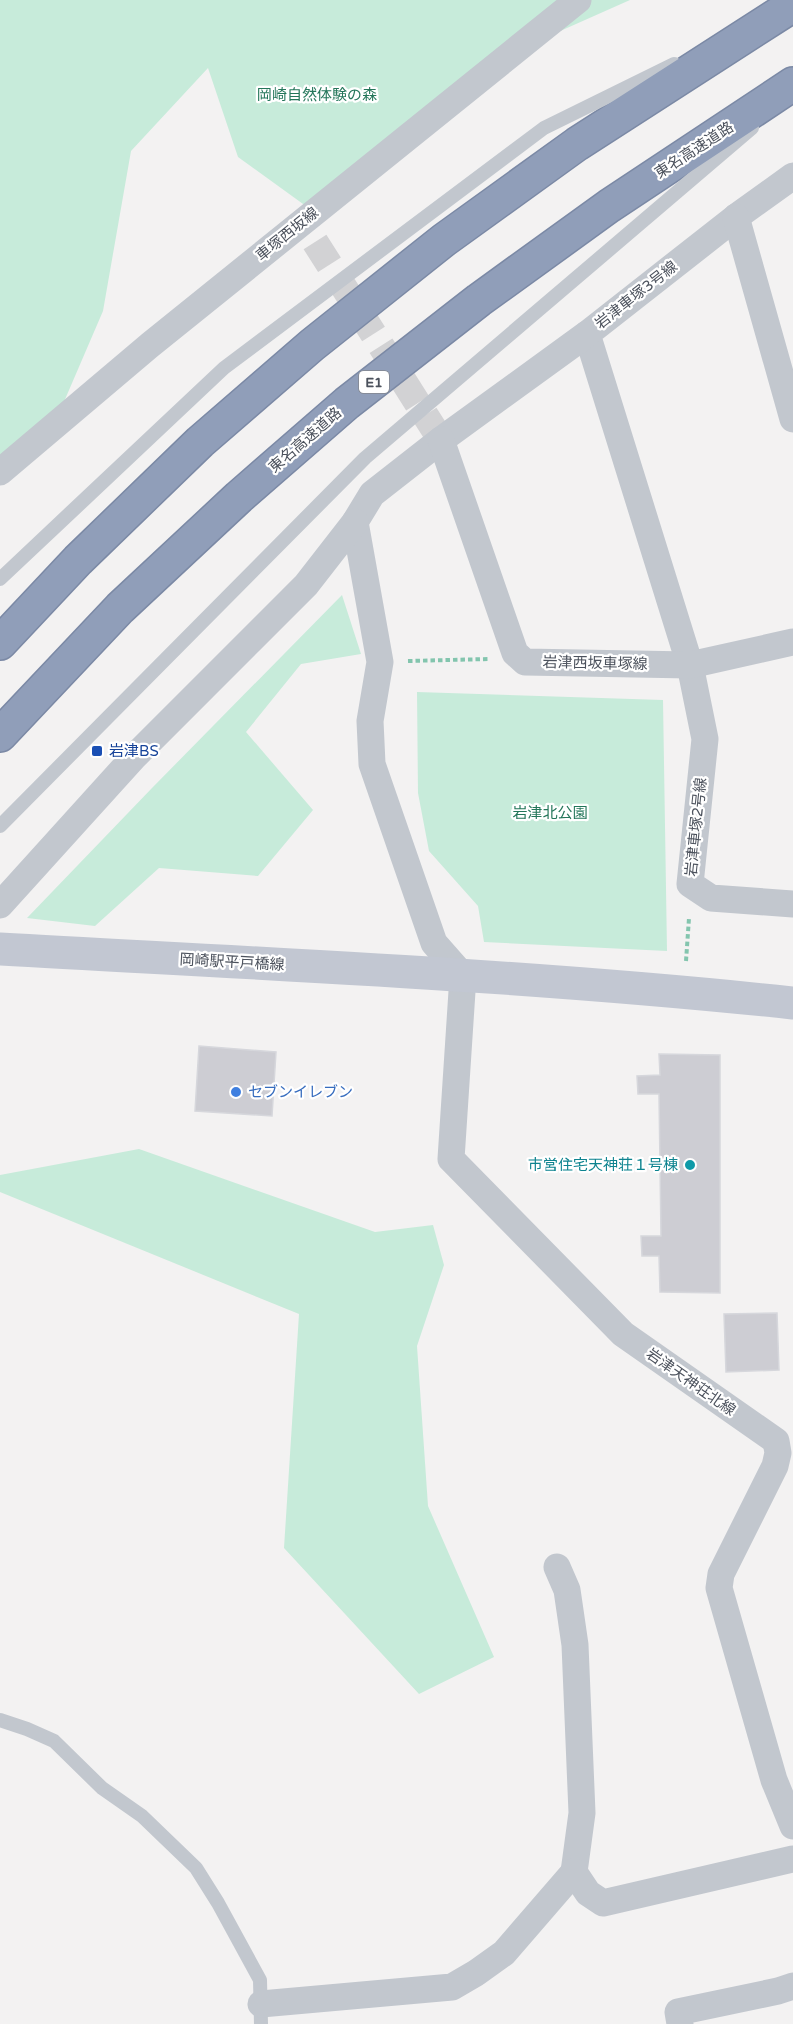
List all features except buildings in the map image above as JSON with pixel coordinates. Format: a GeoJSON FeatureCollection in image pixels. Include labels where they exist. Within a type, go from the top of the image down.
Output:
{"type":"FeatureCollection","features":[{"type":"Feature","properties":{"kind":"highway"},"geometry":{"type":"LineString","coordinates":[[0,643],[78,560],[200,442],[312,345],[444,240],[577,144],[789,8]]}},
{"type":"Feature","properties":{"kind":"highway","name":"東名高速道路"},"geometry":{"type":"LineString","coordinates":[[0,735],[120,608],[239,497],[347,403],[479,300],[609,206],[793,84]]}},
{"type":"Feature","properties":{"kind":"street","name":"車塚西坂線"},"geometry":{"type":"LineString","coordinates":[[0,472],[141,352],[309,232],[578,0]]}},
{"type":"Feature","properties":{"kind":"street","name":"岩津車塚3号線"},"geometry":{"type":"LineString","coordinates":[[690,665],[587,334],[736,217],[793,176]]}},
{"type":"Feature","properties":{"kind":"street"},"geometry":{"type":"LineString","coordinates":[[736,217],[793,419]]}},
{"type":"Feature","properties":{"kind":"street"},"geometry":{"type":"LineString","coordinates":[[0,905],[134,757],[306,585],[355,522],[372,494],[441,440],[587,334]]}},
{"type":"Feature","properties":{"kind":"street"},"geometry":{"type":"LineString","coordinates":[[441,440],[515,653]]}},
{"type":"Feature","properties":{"kind":"street"},"geometry":{"type":"LineString","coordinates":[[355,522],[380,662],[370,721],[372,764],[434,943],[463,976]]}},
{"type":"Feature","properties":{"kind":"street","name":"岩津西坂車塚線"},"geometry":{"type":"LineString","coordinates":[[515,653],[525,662],[690,665],[793,642]]}},
{"type":"Feature","properties":{"kind":"street","name":"岩津車塚2号線"},"geometry":{"type":"LineString","coordinates":[[690,665],[705,739],[690,884],[711,898],[793,904]]}},
{"type":"Feature","properties":{"kind":"street","name":"岡崎駅平戸橋線"},"geometry":{"type":"LineString","coordinates":[[0,949],[548,980],[684,992]]}},
{"type":"Feature","properties":{"kind":"street","name":"岩津天神荘北線"},"geometry":{"type":"LineString","coordinates":[[463,976],[451,1159],[623,1334],[777,1441],[778,1453],[775,1466],[721,1574],[719,1588],[774,1780],[793,1826]]}},
{"type":"Feature","properties":{"kind":"street"},"geometry":{"type":"LineString","coordinates":[[684,992],[793,1003]]}},
{"type":"Feature","properties":{"kind":"street"},"geometry":{"type":"LineString","coordinates":[[261,2014],[452,1987],[504,1953],[574,1872],[582,1813],[575,1646],[567,1590],[557,1567]]}},
{"type":"Feature","properties":{"kind":"street"},"geometry":{"type":"LineString","coordinates":[[574,1872],[588,1893],[603,1903],[793,1859]]}},
{"type":"Feature","properties":{"kind":"street"},"geometry":{"type":"LineString","coordinates":[[680,2024],[678,2012],[793,1986]]}},
{"type":"Feature","properties":{"kind":"lane"},"geometry":{"type":"LineString","coordinates":[[0,579],[224,368],[544,128],[789,8]]}},
{"type":"Feature","properties":{"kind":"lane"},"geometry":{"type":"LineString","coordinates":[[0,826],[365,458],[793,94]]}},
{"type":"Feature","properties":{"kind":"lane"},"geometry":{"type":"LineString","coordinates":[[0,1720],[27,1728],[54,1741],[102,1788],[142,1816],[196,1868],[260,1980],[261,2014]]}},
{"type":"Feature","properties":{"kind":"path"},"geometry":{"type":"LineString","coordinates":[[380,662],[494,658],[515,653]]}},
{"type":"Feature","properties":{"kind":"path"},"geometry":{"type":"LineString","coordinates":[[684,992],[690,884]]}},
{"type":"Feature","properties":{"kind":"green space","name":"岡崎自然体験の森"},"geometry":{"type":"Polygon","coordinates":[[[0,0],[630,0],[513,52],[321,217],[238,157],[208,68],[131,151],[103,311],[54,425],[0,480],[0,0]]]}},
{"type":"Feature","properties":{"kind":"green space"},"geometry":{"type":"Polygon","coordinates":[[[342,595],[361,654],[301,664],[246,732],[313,810],[258,876],[159,868],[95,926],[27,918],[152,788],[342,595]]]}},
{"type":"Feature","properties":{"kind":"green space","name":"岩津北公園"},"geometry":{"type":"Polygon","coordinates":[[[417,692],[663,700],[667,951],[484,942],[478,906],[429,851],[418,793],[417,692]]]}},
{"type":"Feature","properties":{"kind":"green space"},"geometry":{"type":"Polygon","coordinates":[[[139,1149],[375,1232],[433,1225],[444,1265],[417,1346],[428,1506],[494,1657],[419,1694],[284,1548],[299,1314],[0,1192],[0,1175],[139,1149]]]}},
{"type":"Feature","properties":{"kind":"tunnel"},"geometry":{"type":"LineString","coordinates":[[315,242],[441,440]]}},
{"type":"Feature","properties":{"kind":"place","name":"岩津BS"},"geometry":{"type":"Point","coordinates":[97,751]}},
{"type":"Feature","properties":{"kind":"place","name":"セブンイレブン"},"geometry":{"type":"Point","coordinates":[236,1092]}},
{"type":"Feature","properties":{"kind":"place","name":"市営住宅天神荘１号棟"},"geometry":{"type":"Point","coordinates":[690,1165]}}]}
